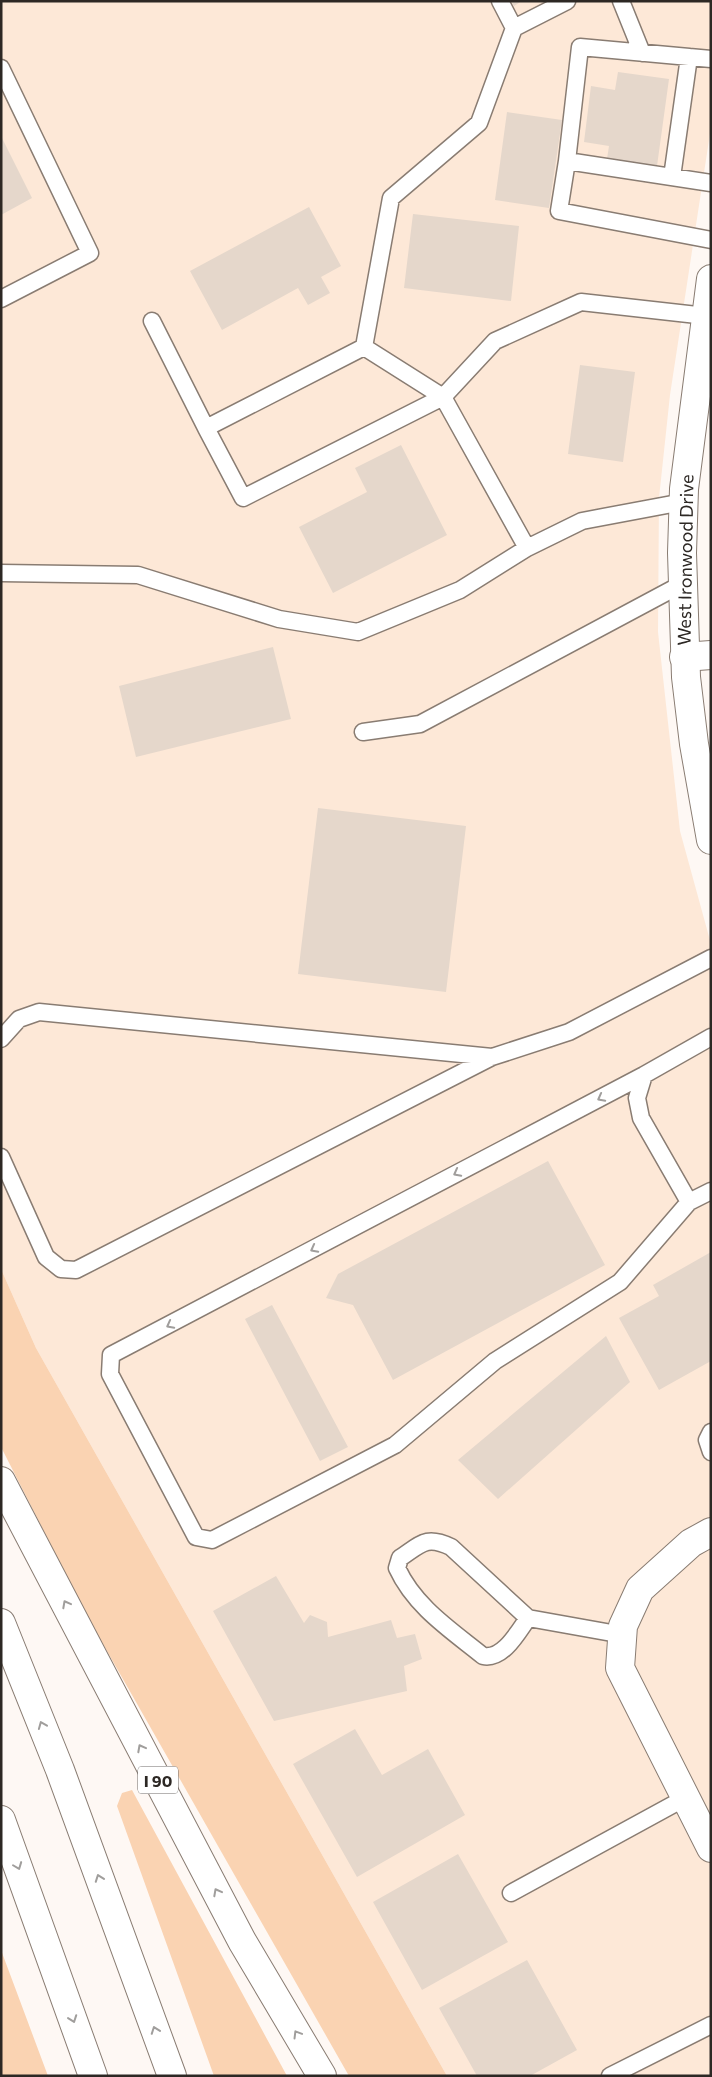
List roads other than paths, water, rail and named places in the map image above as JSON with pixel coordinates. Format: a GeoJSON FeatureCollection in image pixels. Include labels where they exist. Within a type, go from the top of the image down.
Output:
{"type":"FeatureCollection","features":[{"type":"Feature","properties":{"kind":"main road","name":"West Ironwood Drive"},"geometry":{"type":"LineString","coordinates":[[709,296],[691,417],[683,502],[682,584],[698,656],[694,744],[711,840]]}},
{"type":"Feature","properties":{"kind":"main road","name":"I 90"},"geometry":{"type":"LineString","coordinates":[[1,1481],[242,1941],[322,2076]]}},
{"type":"Feature","properties":{"kind":"main road"},"geometry":{"type":"LineString","coordinates":[[711,1532],[692,1542],[640,1589],[623,1626],[620,1668],[711,1848]]}},
{"type":"Feature","properties":{"kind":"main road"},"geometry":{"type":"LineString","coordinates":[[1,1624],[60,1770],[172,2076]]}},
{"type":"Feature","properties":{"kind":"main road"},"geometry":{"type":"LineString","coordinates":[[1,1820],[93,2076]]}},
{"type":"Feature","properties":{"kind":"lane"},"geometry":{"type":"LineString","coordinates":[[500,1],[514,28]]}},
{"type":"Feature","properties":{"kind":"lane"},"geometry":{"type":"LineString","coordinates":[[364,348],[391,198],[479,123],[514,28],[568,1]]}},
{"type":"Feature","properties":{"kind":"lane"},"geometry":{"type":"LineString","coordinates":[[621,1],[642,53]]}},
{"type":"Feature","properties":{"kind":"lane"},"geometry":{"type":"LineString","coordinates":[[711,59],[580,47],[567,161],[559,211],[711,240]]}},
{"type":"Feature","properties":{"kind":"lane"},"geometry":{"type":"LineString","coordinates":[[672,177],[690,57]]}},
{"type":"Feature","properties":{"kind":"lane"},"geometry":{"type":"LineString","coordinates":[[1,68],[90,253],[1,299]]}},
{"type":"Feature","properties":{"kind":"lane"},"geometry":{"type":"LineString","coordinates":[[567,161],[711,183]]}},
{"type":"Feature","properties":{"kind":"lane"},"geometry":{"type":"LineString","coordinates":[[152,322],[243,498],[443,397],[495,341],[581,302],[709,296]]}},
{"type":"Feature","properties":{"kind":"lane"},"geometry":{"type":"LineString","coordinates":[[364,348],[443,397],[527,548]]}},
{"type":"Feature","properties":{"kind":"lane"},"geometry":{"type":"LineString","coordinates":[[206,428],[364,348]]}},
{"type":"Feature","properties":{"kind":"lane"},"geometry":{"type":"LineString","coordinates":[[1,573],[138,575],[279,619],[358,632],[460,590],[527,548],[582,521],[683,502]]}},
{"type":"Feature","properties":{"kind":"lane"},"geometry":{"type":"LineString","coordinates":[[363,732],[420,724],[682,584]]}},
{"type":"Feature","properties":{"kind":"lane"},"geometry":{"type":"LineString","coordinates":[[1,1157],[46,1257],[61,1269],[76,1270],[492,1057],[569,1032],[711,958]]}},
{"type":"Feature","properties":{"kind":"lane"},"geometry":{"type":"LineString","coordinates":[[1,1039],[19,1019],[39,1012],[492,1057]]}},
{"type":"Feature","properties":{"kind":"lane"},"geometry":{"type":"LineString","coordinates":[[711,1037],[644,1075],[111,1355],[110,1374],[196,1537],[212,1540],[395,1445],[495,1362],[620,1282],[689,1202],[711,1191]]}},
{"type":"Feature","properties":{"kind":"lane"},"geometry":{"type":"LineString","coordinates":[[644,1075],[637,1098],[641,1118],[689,1202]]}},
{"type":"Feature","properties":{"kind":"lane"},"geometry":{"type":"LineString","coordinates":[[711,1432],[707,1440],[711,1452]]}},
{"type":"Feature","properties":{"kind":"lane"},"geometry":{"type":"LineString","coordinates":[[528,1618],[501,1652],[490,1658],[483,1656],[422,1606],[401,1577],[397,1568],[400,1558],[426,1540],[438,1541],[451,1547],[528,1618],[623,1635]]}},
{"type":"Feature","properties":{"kind":"lane"},"geometry":{"type":"LineString","coordinates":[[511,1893],[686,1798]]}},
{"type":"Feature","properties":{"kind":"lane"},"geometry":{"type":"LineString","coordinates":[[610,2076],[711,2025]]}}]}
